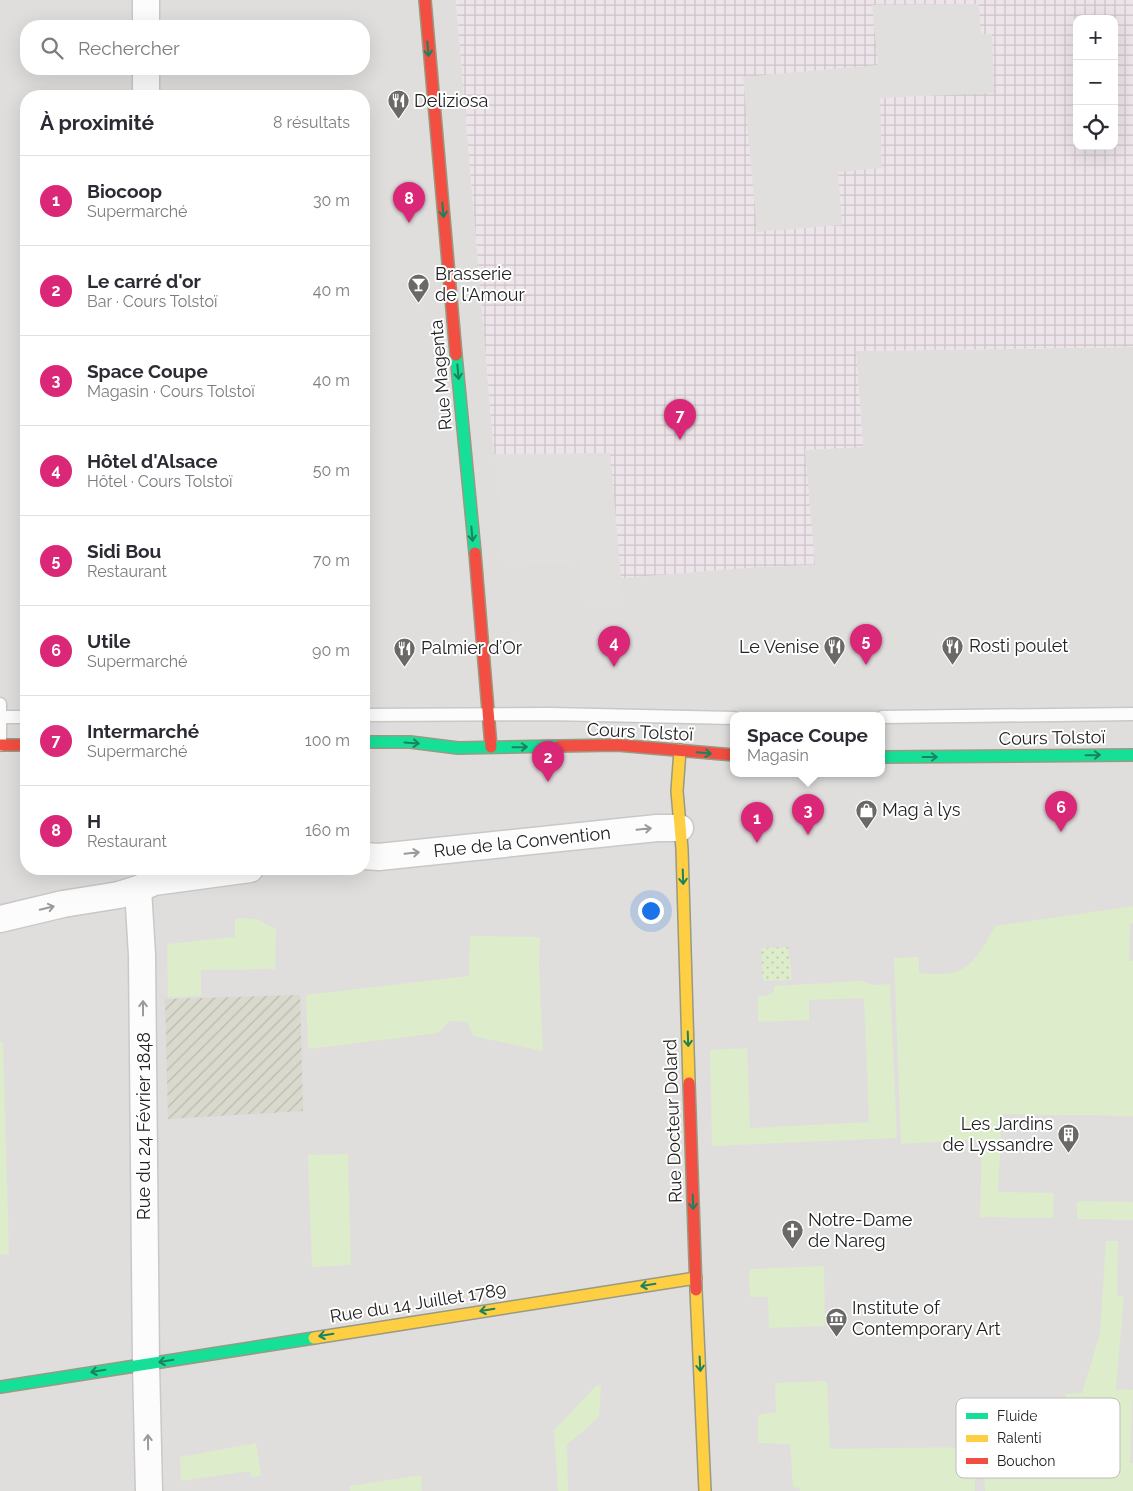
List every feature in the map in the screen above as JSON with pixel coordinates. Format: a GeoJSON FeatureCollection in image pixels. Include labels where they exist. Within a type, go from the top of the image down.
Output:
{"type":"FeatureCollection","features":[{"type":"Feature","properties":{"kind":"street"},"geometry":{"type":"LineString","coordinates":[[146,0],[146,20]]}},
{"type":"Feature","properties":{"kind":"street","name":"Rue Magenta"},"geometry":{"type":"LineString","coordinates":[[425,0],[490,747]]}},
{"type":"Feature","properties":{"kind":"street"},"geometry":{"type":"LineString","coordinates":[[146,75],[146,90]]}},
{"type":"Feature","properties":{"kind":"street","name":"Cours Tolstoï"},"geometry":{"type":"LineString","coordinates":[[370,742],[410,742],[458,748],[617,745],[730,756]]}},
{"type":"Feature","properties":{"kind":"street"},"geometry":{"type":"LineString","coordinates":[[0,745],[20,745]]}},
{"type":"Feature","properties":{"kind":"street","name":"Rue Docteur Dolard"},"geometry":{"type":"LineString","coordinates":[[680,750],[677,791],[682,849],[705,1491]]}},
{"type":"Feature","properties":{"kind":"street","name":"Cours Tolstoï"},"geometry":{"type":"LineString","coordinates":[[885,757],[1133,755]]}},
{"type":"Feature","properties":{"kind":"street","name":"Rue de la Convention"},"geometry":{"type":"LineString","coordinates":[[370,856],[657,828],[680,828]]}},
{"type":"Feature","properties":{"kind":"street"},"geometry":{"type":"LineString","coordinates":[[0,919],[63,904],[118,895],[154,882],[206,875]]}},
{"type":"Feature","properties":{"kind":"street","name":"Rue du 24 Février 1848"},"geometry":{"type":"LineString","coordinates":[[138,889],[142,955],[149,1491]]}},
{"type":"Feature","properties":{"kind":"street","name":"Rue du 14 Juillet 1789"},"geometry":{"type":"LineString","coordinates":[[0,1386],[696,1278]]}},
{"type":"Feature","properties":{"kind":"lane"},"geometry":{"type":"LineString","coordinates":[[0,704],[0,745]]}},
{"type":"Feature","properties":{"kind":"lane"},"geometry":{"type":"LineString","coordinates":[[370,715],[550,714],[730,718]]}},
{"type":"Feature","properties":{"kind":"lane"},"geometry":{"type":"LineString","coordinates":[[885,717],[1133,714]]}},
{"type":"Feature","properties":{"kind":"lane"},"geometry":{"type":"LineString","coordinates":[[0,717],[20,717]]}},
{"type":"Feature","properties":{"kind":"shaded area"},"geometry":{"type":"Polygon","coordinates":[[[0,0],[456,0],[494,453],[610,453],[759,567],[814,565],[805,450],[863,446],[856,351],[1133,347],[1133,1491],[0,1491],[0,0]]]}},
{"type":"Feature","properties":{"kind":"shaded area"},"geometry":{"type":"Polygon","coordinates":[[[456,0],[1133,0],[1133,347],[856,351],[863,447],[805,450],[815,565],[759,567],[621,578],[610,453],[494,454],[456,0]]]}},
{"type":"Feature","properties":{"kind":"shaded area"},"geometry":{"type":"Polygon","coordinates":[[[979,4],[981,34],[992,34],[994,93],[880,98],[882,168],[838,172],[842,225],[757,232],[743,77],[878,65],[872,5],[979,4]]]}},
{"type":"Feature","properties":{"kind":"shaded area"},"geometry":{"type":"Polygon","coordinates":[[[494,454],[610,454],[623,602],[582,602],[580,561],[504,568],[494,454]]]}},
{"type":"Feature","properties":{"kind":"shaded area"},"geometry":{"type":"Polygon","coordinates":[[[300,995],[303,1111],[168,1119],[165,999],[300,995]]]}},
{"type":"Feature","properties":{"kind":"green space"},"geometry":{"type":"Polygon","coordinates":[[[1133,906],[1133,923],[1130,924],[1129,961],[1133,961],[1133,1116],[1002,1114],[998,1192],[1054,1193],[1053,1218],[980,1217],[982,1140],[985,1139],[901,1144],[894,958],[919,957],[919,973],[953,973],[973,961],[982,950],[995,926],[1133,906]]]}},
{"type":"Feature","properties":{"kind":"green space"},"geometry":{"type":"Polygon","coordinates":[[[235,918],[257,919],[276,929],[275,969],[201,970],[201,996],[168,997],[167,944],[235,937],[235,918]]]}},
{"type":"Feature","properties":{"kind":"green space"},"geometry":{"type":"Polygon","coordinates":[[[470,936],[540,937],[539,964],[543,1051],[473,1036],[468,1022],[449,1021],[438,1033],[308,1049],[306,995],[469,976],[470,936]]]}},
{"type":"Feature","properties":{"kind":"green space"},"geometry":{"type":"Polygon","coordinates":[[[788,947],[792,980],[763,981],[761,948],[788,947]]]}},
{"type":"Feature","properties":{"kind":"green space"},"geometry":{"type":"Polygon","coordinates":[[[861,981],[873,985],[890,984],[897,1138],[712,1146],[710,1050],[747,1048],[750,1128],[869,1122],[864,998],[809,1000],[809,1020],[758,1022],[758,996],[766,996],[774,992],[774,986],[861,981]]]}},
{"type":"Feature","properties":{"kind":"green space"},"geometry":{"type":"Polygon","coordinates":[[[0,1043],[3,1043],[9,1254],[0,1255],[0,1043]]]}},
{"type":"Feature","properties":{"kind":"green space"},"geometry":{"type":"Polygon","coordinates":[[[348,1154],[351,1265],[312,1267],[308,1155],[348,1154]]]}},
{"type":"Feature","properties":{"kind":"green space"},"geometry":{"type":"Polygon","coordinates":[[[1077,1201],[1133,1202],[1133,1220],[1077,1219],[1077,1201]]]}},
{"type":"Feature","properties":{"kind":"green space"},"geometry":{"type":"Polygon","coordinates":[[[1106,1241],[1118,1241],[1117,1295],[1124,1297],[1116,1389],[1133,1390],[1130,1463],[1133,1463],[1133,1491],[985,1491],[984,1478],[1120,1478],[1120,1398],[1066,1398],[1066,1394],[1082,1393],[1100,1334],[1106,1241]]]}},
{"type":"Feature","properties":{"kind":"green space"},"geometry":{"type":"Polygon","coordinates":[[[824,1266],[825,1326],[769,1328],[768,1297],[750,1297],[749,1269],[824,1266]]]}},
{"type":"Feature","properties":{"kind":"green space"},"geometry":{"type":"Polygon","coordinates":[[[827,1381],[830,1449],[956,1447],[956,1478],[975,1478],[975,1491],[800,1491],[799,1488],[793,1487],[790,1444],[758,1443],[758,1415],[776,1412],[775,1383],[827,1381]]]}},
{"type":"Feature","properties":{"kind":"green space"},"geometry":{"type":"Polygon","coordinates":[[[597,1385],[601,1386],[599,1417],[567,1445],[568,1491],[558,1491],[554,1430],[597,1385]]]}},
{"type":"Feature","properties":{"kind":"green space"},"geometry":{"type":"Polygon","coordinates":[[[256,1443],[261,1476],[251,1477],[250,1471],[181,1481],[180,1457],[256,1443]]]}},
{"type":"Feature","properties":{"kind":"green space"},"geometry":{"type":"Polygon","coordinates":[[[421,1475],[422,1491],[350,1491],[349,1486],[421,1475]]]}},
{"type":"Feature","properties":{"kind":"traffic: fast"},"geometry":{"type":"LineString","coordinates":[[456,355],[475,553]]}},
{"type":"Feature","properties":{"kind":"traffic: fast"},"geometry":{"type":"LineString","coordinates":[[370,742],[410,742],[458,748],[559,746]]}},
{"type":"Feature","properties":{"kind":"traffic: fast"},"geometry":{"type":"LineString","coordinates":[[885,757],[1133,755]]}},
{"type":"Feature","properties":{"kind":"traffic: fast"},"geometry":{"type":"LineString","coordinates":[[0,1387],[314,1338]]}},
{"type":"Feature","properties":{"kind":"traffic: slow"},"geometry":{"type":"LineString","coordinates":[[680,750],[677,791],[682,849],[689,1083]]}},
{"type":"Feature","properties":{"kind":"traffic: slow"},"geometry":{"type":"LineString","coordinates":[[314,1338],[696,1278]]}},
{"type":"Feature","properties":{"kind":"traffic: slow"},"geometry":{"type":"LineString","coordinates":[[696,1290],[705,1491]]}},
{"type":"Feature","properties":{"kind":"traffic: jam"},"geometry":{"type":"LineString","coordinates":[[425,0],[456,355]]}},
{"type":"Feature","properties":{"kind":"traffic: jam"},"geometry":{"type":"LineString","coordinates":[[475,553],[491,747]]}},
{"type":"Feature","properties":{"kind":"traffic: jam"},"geometry":{"type":"LineString","coordinates":[[0,745],[20,745]]}},
{"type":"Feature","properties":{"kind":"traffic: jam"},"geometry":{"type":"LineString","coordinates":[[559,746],[617,745],[730,755]]}},
{"type":"Feature","properties":{"kind":"traffic: jam"},"geometry":{"type":"LineString","coordinates":[[689,1083],[696,1290]]}},
{"type":"Feature","properties":{"kind":"place","name":"Deliziosa"},"geometry":{"type":"Point","coordinates":[398,120]}},
{"type":"Feature","properties":{"kind":"place","name":"H"},"geometry":{"type":"Point","coordinates":[409,223]}},
{"type":"Feature","properties":{"kind":"place","name":"Brasserie de l'Amour"},"geometry":{"type":"Point","coordinates":[419,303]}},
{"type":"Feature","properties":{"kind":"place","name":"Intermarché"},"geometry":{"type":"Point","coordinates":[680,440]}},
{"type":"Feature","properties":{"kind":"place","name":"Sidi Bou"},"geometry":{"type":"Point","coordinates":[866,665]}},
{"type":"Feature","properties":{"kind":"place","name":"Rosti poulet"},"geometry":{"type":"Point","coordinates":[953,665]}},
{"type":"Feature","properties":{"kind":"place","name":"Le Venise"},"geometry":{"type":"Point","coordinates":[835,666]}},
{"type":"Feature","properties":{"kind":"place","name":"Palmier d’Or"},"geometry":{"type":"Point","coordinates":[405,667]}},
{"type":"Feature","properties":{"kind":"place","name":"Hôtel d'Alsace"},"geometry":{"type":"Point","coordinates":[614,667]}},
{"type":"Feature","properties":{"kind":"place","name":"Le carré d'or"},"geometry":{"type":"Point","coordinates":[548,782]}},
{"type":"Feature","properties":{"kind":"place","name":"Mag à lys"},"geometry":{"type":"Point","coordinates":[866,829]}},
{"type":"Feature","properties":{"kind":"place","name":"Utile"},"geometry":{"type":"Point","coordinates":[1061,832]}},
{"type":"Feature","properties":{"kind":"place","name":"Space Coupe"},"geometry":{"type":"Point","coordinates":[808,835]}},
{"type":"Feature","properties":{"kind":"place","name":"Biocoop"},"geometry":{"type":"Point","coordinates":[757,843]}},
{"type":"Feature","properties":{"kind":"place","name":"Les Jardins de Lyssandre"},"geometry":{"type":"Point","coordinates":[1069,1153]}},
{"type":"Feature","properties":{"kind":"place","name":"Notre-Dame de Nareg"},"geometry":{"type":"Point","coordinates":[792,1249]}},
{"type":"Feature","properties":{"kind":"place","name":"Institute of Contemporary Art"},"geometry":{"type":"Point","coordinates":[836,1337]}}]}
